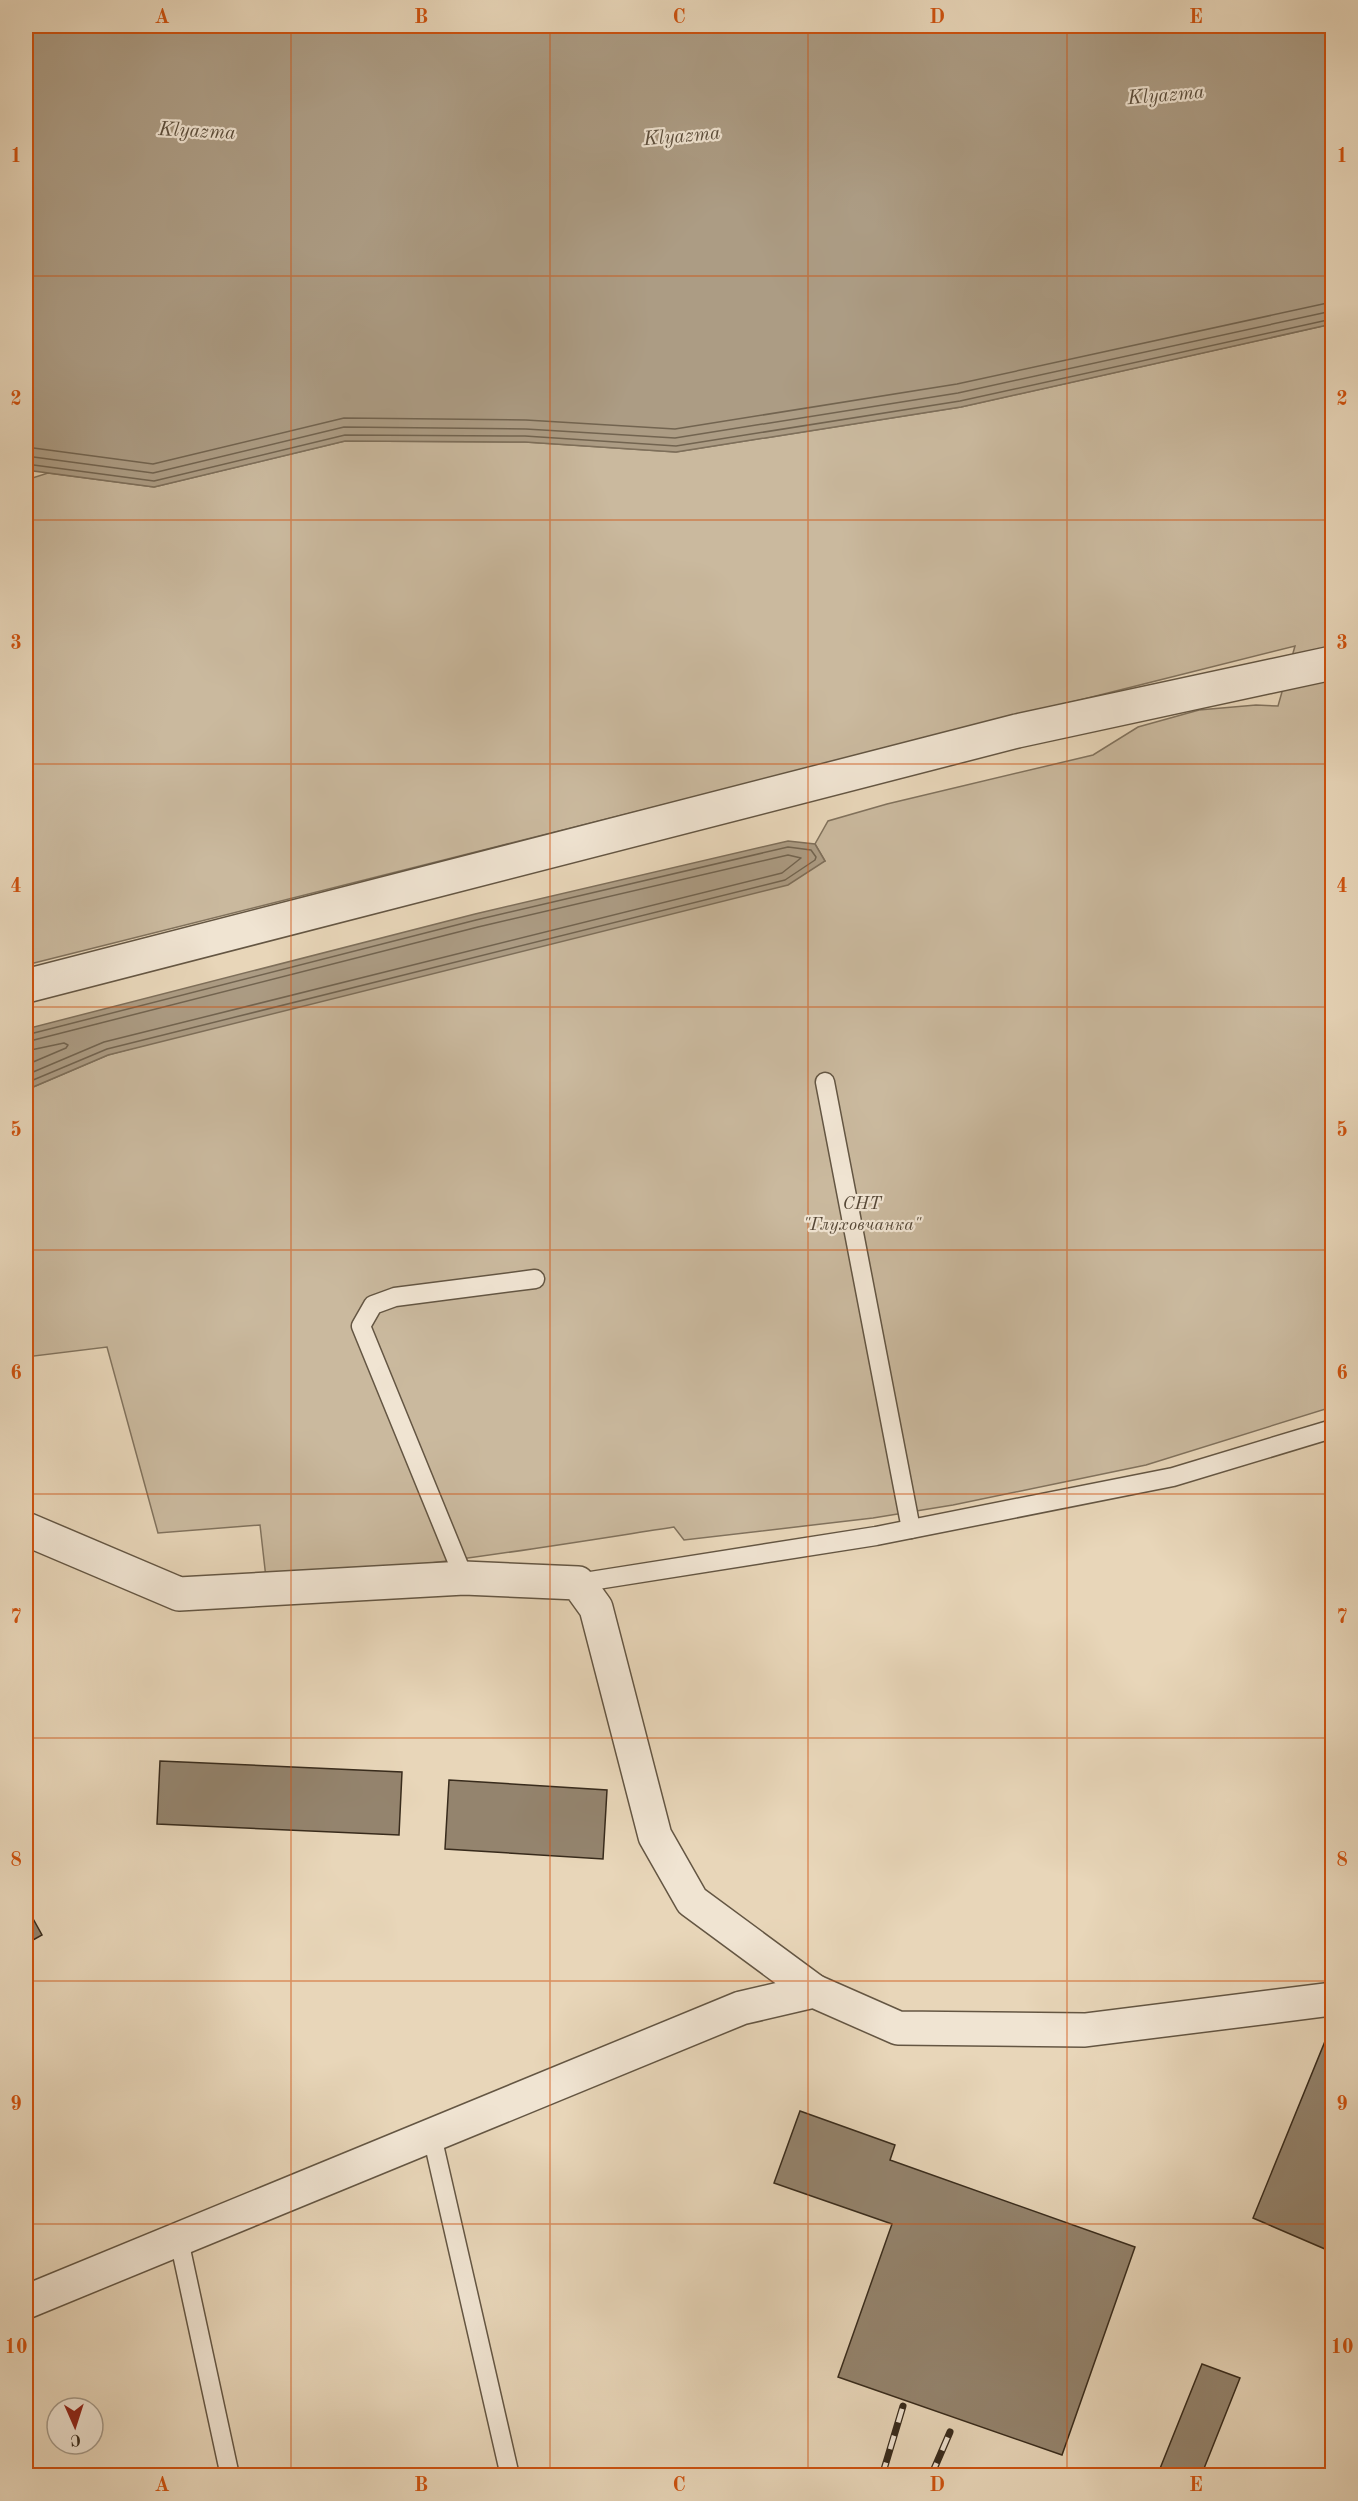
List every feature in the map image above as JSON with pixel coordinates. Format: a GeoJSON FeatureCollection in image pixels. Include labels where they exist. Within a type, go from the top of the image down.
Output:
{"type":"FeatureCollection","features":[{"type":"Feature","properties":{"kind":"street"},"geometry":{"type":"LineString","coordinates":[[26,986],[1017,730],[1332,663]]}},
{"type":"Feature","properties":{"kind":"street"},"geometry":{"type":"LineString","coordinates":[[26,1529],[179,1594],[464,1578],[578,1583],[596,1608],[655,1836],[692,1901],[814,1991],[898,2028],[1085,2030],[1332,1999]]}},
{"type":"Feature","properties":{"kind":"street"},"geometry":{"type":"LineString","coordinates":[[26,2302],[741,2008],[814,1991]]}},
{"type":"Feature","properties":{"kind":"lane"},"geometry":{"type":"LineString","coordinates":[[825,1082],[911,1529]]}},
{"type":"Feature","properties":{"kind":"lane"},"geometry":{"type":"LineString","coordinates":[[464,1578],[361,1326],[373,1305],[394,1298],[535,1279]]}},
{"type":"Feature","properties":{"kind":"lane"},"geometry":{"type":"LineString","coordinates":[[578,1583],[911,1529],[1173,1477],[1332,1430]]}},
{"type":"Feature","properties":{"kind":"lane"},"geometry":{"type":"LineString","coordinates":[[432,2136],[510,2475]]}},
{"type":"Feature","properties":{"kind":"lane"},"geometry":{"type":"LineString","coordinates":[[179,2240],[230,2475]]}},
{"type":"Feature","properties":{"kind":"green space","name":"СНТ \"Глуховчанка\""},"geometry":{"type":"Polygon","coordinates":[[[1332,324],[1332,1407],[1146,1465],[953,1505],[873,1518],[684,1540],[674,1527],[419,1564],[266,1578],[260,1525],[158,1533],[107,1347],[26,1357],[26,1090],[108,1055],[825,861],[815,844],[828,821],[887,804],[1093,755],[1138,727],[1199,710],[1256,705],[1278,706],[1295,646],[26,965],[26,480],[48,473],[154,487],[345,441],[525,442],[676,452],[961,407],[1332,324]]]}},
{"type":"Feature","properties":{"kind":"water","name":"Klyazma"},"geometry":{"type":"Polygon","coordinates":[[[26,26],[1332,26],[1332,324],[961,407],[676,452],[525,442],[345,441],[154,487],[26,470],[26,26]]]}},
{"type":"Feature","properties":{"kind":"water"},"geometry":{"type":"Polygon","coordinates":[[[788,841],[815,844],[825,861],[788,885],[108,1055],[26,1090],[26,1029],[475,914],[788,841]]]}},
{"type":"Feature","properties":{"kind":"building"},"geometry":{"type":"Polygon","coordinates":[[[26,647],[33,666],[26,669],[26,647]]]}},
{"type":"Feature","properties":{"kind":"building"},"geometry":{"type":"Polygon","coordinates":[[[160,1761],[402,1772],[399,1835],[157,1824],[160,1761]]]}},
{"type":"Feature","properties":{"kind":"building"},"geometry":{"type":"Polygon","coordinates":[[[449,1780],[607,1790],[603,1859],[445,1849],[449,1780]]]}},
{"type":"Feature","properties":{"kind":"building"},"geometry":{"type":"Polygon","coordinates":[[[26,1906],[42,1935],[26,1944],[26,1906]]]}},
{"type":"Feature","properties":{"kind":"building"},"geometry":{"type":"Polygon","coordinates":[[[1332,2033],[1332,2252],[1253,2218],[1328,2034],[1332,2033]]]}},
{"type":"Feature","properties":{"kind":"building"},"geometry":{"type":"Polygon","coordinates":[[[800,2111],[895,2145],[890,2160],[1135,2247],[1062,2455],[838,2377],[892,2224],[774,2183],[800,2111]]]}},
{"type":"Feature","properties":{"kind":"building"},"geometry":{"type":"Polygon","coordinates":[[[1202,2364],[1240,2378],[1201,2476],[1157,2476],[1202,2364]]]}},
{"type":"Feature","properties":{"kind":"railway"},"geometry":{"type":"LineString","coordinates":[[882,2476],[903,2406]]}},
{"type":"Feature","properties":{"kind":"railway"},"geometry":{"type":"LineString","coordinates":[[931,2476],[950,2432]]}}]}
